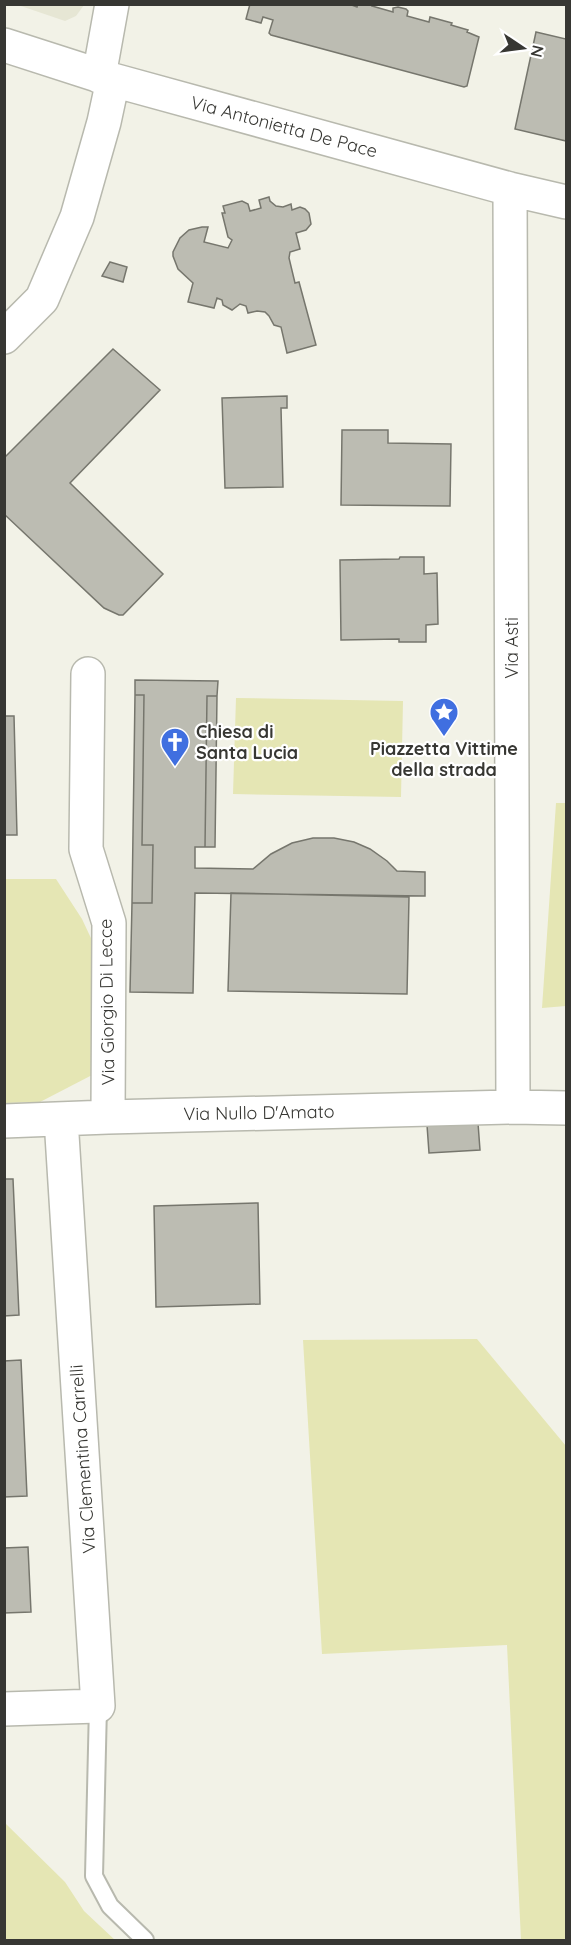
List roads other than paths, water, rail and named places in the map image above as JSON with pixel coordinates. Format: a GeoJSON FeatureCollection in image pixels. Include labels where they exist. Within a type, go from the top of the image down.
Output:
{"type":"FeatureCollection","features":[{"type":"Feature","properties":{"kind":"street"},"geometry":{"type":"LineString","coordinates":[[4,337],[42,299],[77,217],[104,122],[112,4]]}},
{"type":"Feature","properties":{"kind":"street","name":"Via Antonietta De Pace"},"geometry":{"type":"LineString","coordinates":[[4,45],[106,78],[510,189],[567,202]]}},
{"type":"Feature","properties":{"kind":"street","name":"Via Asti"},"geometry":{"type":"LineString","coordinates":[[510,189],[513,1107]]}},
{"type":"Feature","properties":{"kind":"street","name":"Via Giorgio Di Lecce"},"geometry":{"type":"LineString","coordinates":[[88,674],[86,849],[109,923],[108,1117]]}},
{"type":"Feature","properties":{"kind":"street","name":"Via Nullo D'Amato"},"geometry":{"type":"LineString","coordinates":[[4,1121],[513,1107],[567,1108]]}},
{"type":"Feature","properties":{"kind":"street","name":"Via Clementina Carrelli"},"geometry":{"type":"LineString","coordinates":[[61,1119],[98,1706]]}},
{"type":"Feature","properties":{"kind":"street"},"geometry":{"type":"LineString","coordinates":[[4,1709],[98,1706]]}},
{"type":"Feature","properties":{"kind":"lane"},"geometry":{"type":"LineString","coordinates":[[98,1706],[94,1876],[110,1906],[145,1941]]}},
{"type":"Feature","properties":{"kind":"place","name":"Piazzetta Vittime della strada"},"geometry":{"type":"Point","coordinates":[444,738]}},
{"type":"Feature","properties":{"kind":"place","name":"Chiesa di Santa Lucia"},"geometry":{"type":"Point","coordinates":[175,768]}}]}
